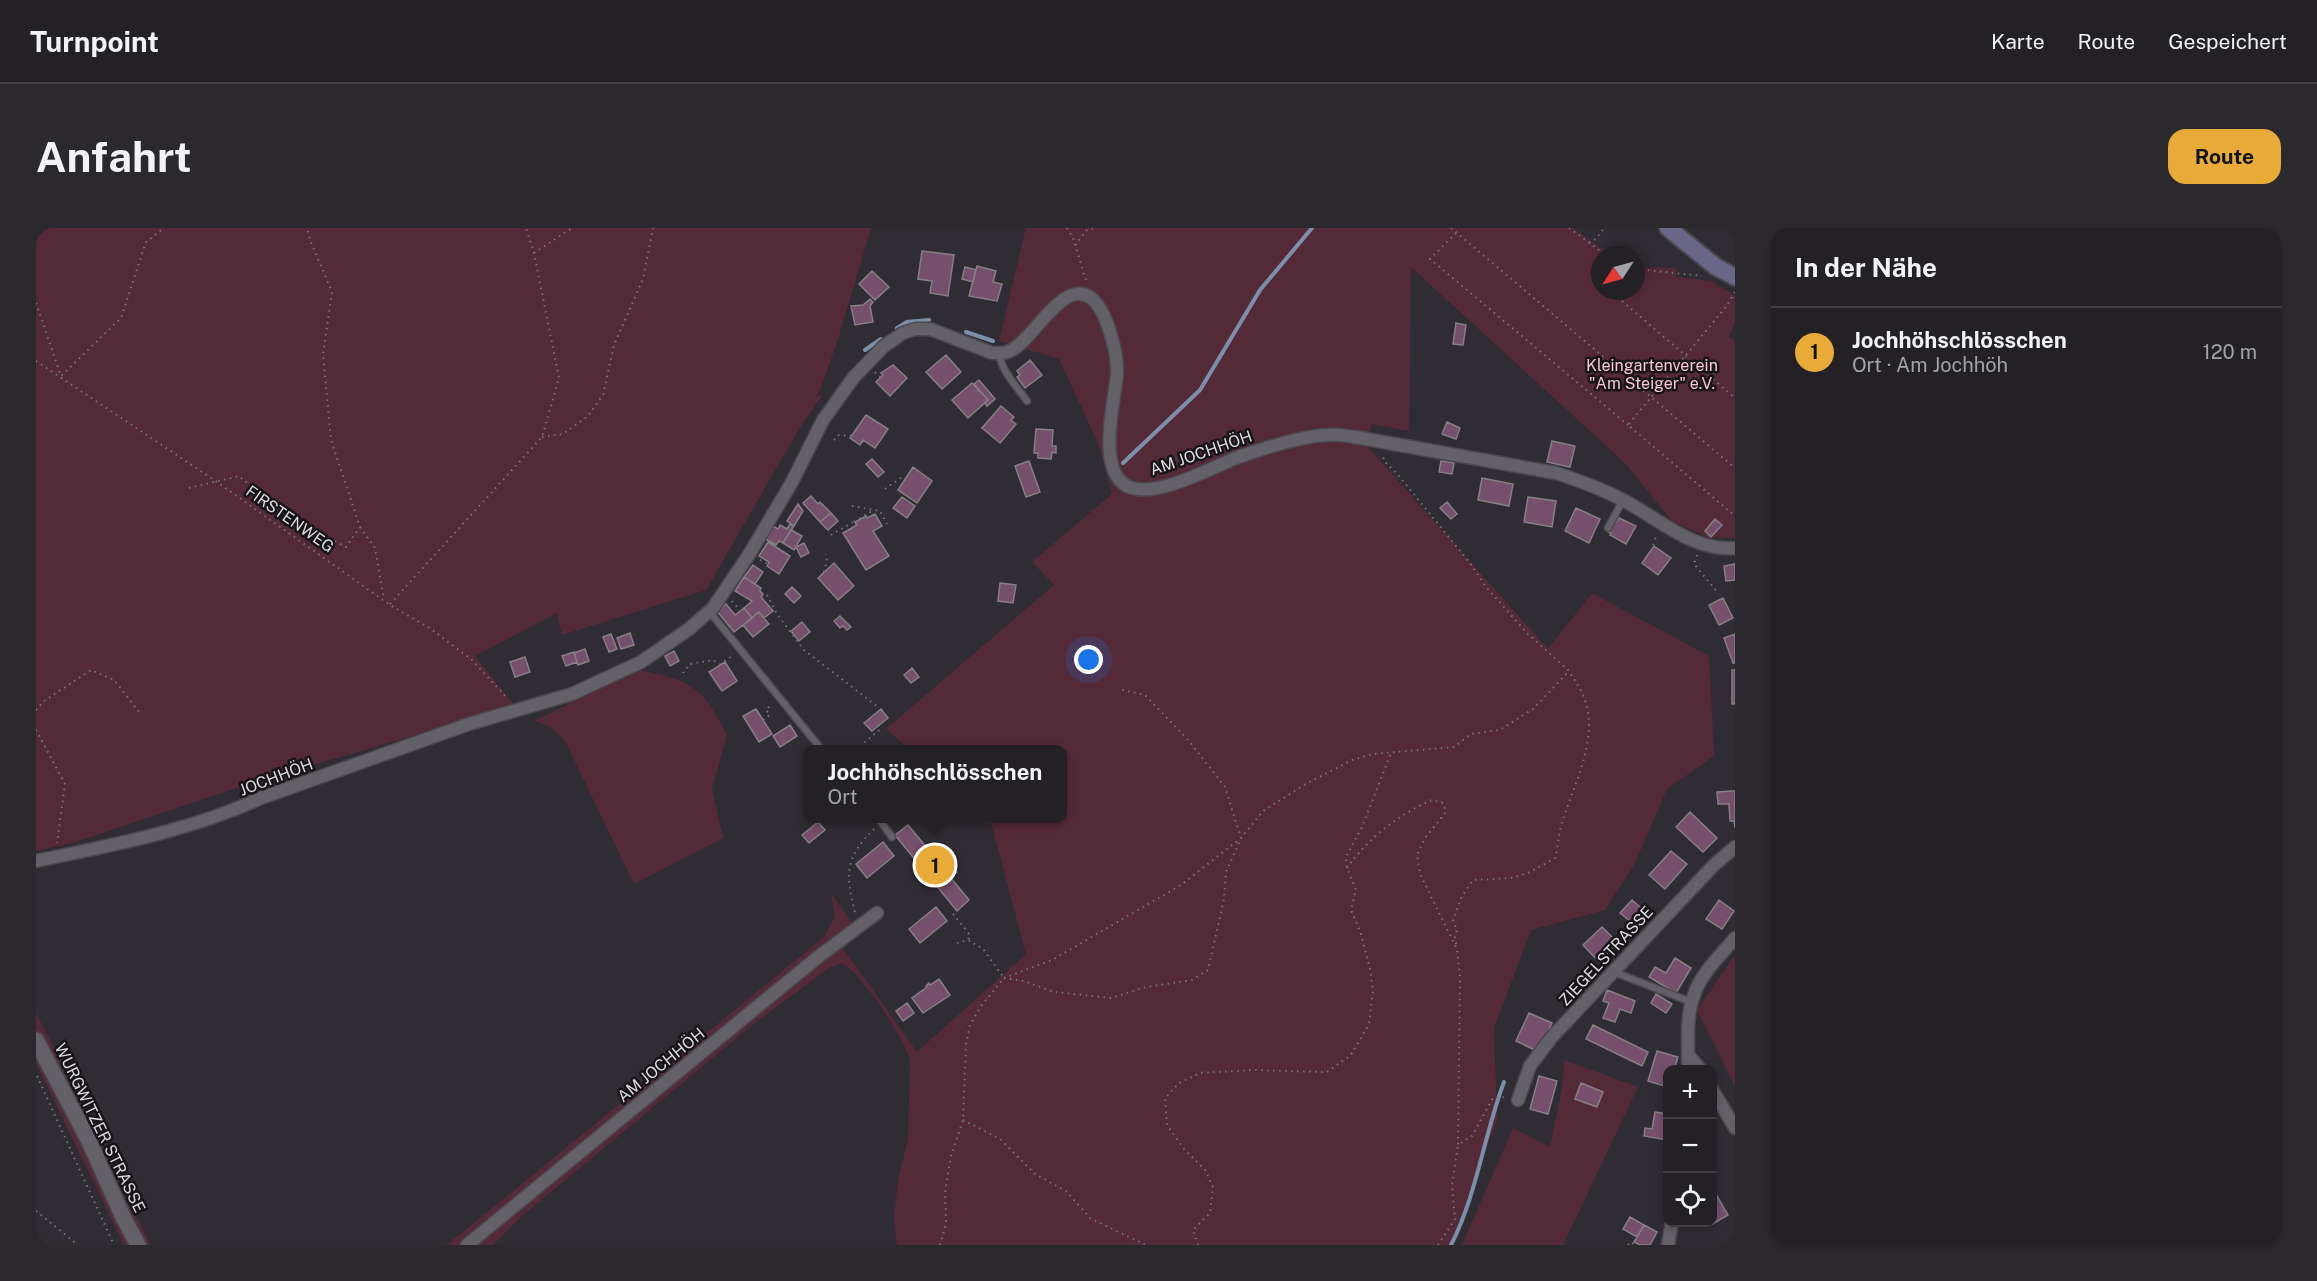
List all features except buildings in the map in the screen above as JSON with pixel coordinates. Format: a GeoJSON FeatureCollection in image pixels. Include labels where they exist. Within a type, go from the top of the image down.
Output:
{"type":"FeatureCollection","features":[{"type":"Feature","properties":{"kind":"main road"},"geometry":{"type":"LineString","coordinates":[[1668,228],[1716,267],[1735,278]]}},
{"type":"Feature","properties":{"kind":"street"},"geometry":{"type":"LineString","coordinates":[[520,710],[572,694],[641,662],[689,629],[709,611],[750,553],[830,410],[854,378],[884,346],[903,333],[930,328],[992,353],[1011,351],[1025,340],[1066,297],[1081,293],[1090,297]]}},
{"type":"Feature","properties":{"kind":"street","name":"AM JOCHHÖH"},"geometry":{"type":"LineString","coordinates":[[1090,297],[1106,320],[1116,358],[1117,372],[1110,426],[1110,456],[1115,473],[1130,488],[1149,489],[1172,483],[1271,447],[1327,434],[1378,440],[1556,474],[1586,483],[1623,500],[1699,543],[1719,549],[1735,548]]}},
{"type":"Feature","properties":{"kind":"street","name":"JOCHHÖH"},"geometry":{"type":"LineString","coordinates":[[36,861],[173,831],[469,724],[520,710]]}},
{"type":"Feature","properties":{"kind":"street","name":"ZIEGELSTRASSE"},"geometry":{"type":"LineString","coordinates":[[1518,1100],[1530,1066],[1551,1038],[1714,865],[1735,847]]}},
{"type":"Feature","properties":{"kind":"street","name":"AM JOCHHÖH"},"geometry":{"type":"LineString","coordinates":[[467,1245],[818,957],[877,913]]}},
{"type":"Feature","properties":{"kind":"street"},"geometry":{"type":"LineString","coordinates":[[1688,1065],[1691,1002],[1708,971],[1735,938]]}},
{"type":"Feature","properties":{"kind":"street","name":"WURGWITZER STRASSE"},"geometry":{"type":"LineString","coordinates":[[36,1040],[90,1142],[135,1239]]}},
{"type":"Feature","properties":{"kind":"street"},"geometry":{"type":"LineString","coordinates":[[1688,1055],[1697,1065]]}},
{"type":"Feature","properties":{"kind":"street"},"geometry":{"type":"LineString","coordinates":[[1717,1096],[1735,1128]]}},
{"type":"Feature","properties":{"kind":"street"},"geometry":{"type":"LineString","coordinates":[[1668,1245],[1671,1227]]}},
{"type":"Feature","properties":{"kind":"lane"},"geometry":{"type":"LineString","coordinates":[[1000,353],[1000,359],[1027,401]]}},
{"type":"Feature","properties":{"kind":"lane"},"geometry":{"type":"LineString","coordinates":[[1608,528],[1623,500]]}},
{"type":"Feature","properties":{"kind":"lane"},"geometry":{"type":"LineString","coordinates":[[709,611],[818,745]]}},
{"type":"Feature","properties":{"kind":"lane"},"geometry":{"type":"LineString","coordinates":[[881,823],[892,837]]}},
{"type":"Feature","properties":{"kind":"lane"},"geometry":{"type":"LineString","coordinates":[[1614,972],[1691,1002]]}},
{"type":"Feature","properties":{"kind":"path"},"geometry":{"type":"LineString","coordinates":[[36,303],[61,376],[122,318],[146,242],[164,228]]}},
{"type":"Feature","properties":{"kind":"path"},"geometry":{"type":"LineString","coordinates":[[307,228],[309,240],[332,292],[323,354],[331,440],[360,527],[375,548],[384,599]]}},
{"type":"Feature","properties":{"kind":"path"},"geometry":{"type":"LineString","coordinates":[[390,604],[542,437],[559,378],[534,253],[526,228]]}},
{"type":"Feature","properties":{"kind":"path"},"geometry":{"type":"LineString","coordinates":[[534,253],[572,228]]}},
{"type":"Feature","properties":{"kind":"path"},"geometry":{"type":"LineString","coordinates":[[542,437],[563,434],[588,416],[603,395],[614,345],[643,279],[653,228]]}},
{"type":"Feature","properties":{"kind":"path"},"geometry":{"type":"LineString","coordinates":[[1067,228],[1076,245],[1090,297]]}},
{"type":"Feature","properties":{"kind":"path"},"geometry":{"type":"LineString","coordinates":[[1076,245],[1088,230],[1094,228]]}},
{"type":"Feature","properties":{"kind":"path"},"geometry":{"type":"LineString","coordinates":[[1451,228],[1735,468]]}},
{"type":"Feature","properties":{"kind":"path"},"geometry":{"type":"LineString","coordinates":[[1569,228],[1593,246]]}},
{"type":"Feature","properties":{"kind":"path"},"geometry":{"type":"LineString","coordinates":[[1589,243],[1597,238],[1604,228]]}},
{"type":"Feature","properties":{"kind":"path"},"geometry":{"type":"LineString","coordinates":[[1456,232],[1430,258],[1735,516]]}},
{"type":"Feature","properties":{"kind":"path"},"geometry":{"type":"LineString","coordinates":[[1645,270],[1702,276],[1706,272]]}},
{"type":"Feature","properties":{"kind":"path"},"geometry":{"type":"LineString","coordinates":[[1628,425],[1725,308],[1735,292]]}},
{"type":"Feature","properties":{"kind":"path"},"geometry":{"type":"LineString","coordinates":[[1622,301],[1735,398]]}},
{"type":"Feature","properties":{"kind":"path","name":"FIRSTENWEG"},"geometry":{"type":"LineString","coordinates":[[36,361],[217,482],[390,604],[431,629],[472,660],[520,710]]}},
{"type":"Feature","properties":{"kind":"path"},"geometry":{"type":"LineString","coordinates":[[834,440],[839,435],[852,436]]}},
{"type":"Feature","properties":{"kind":"path"},"geometry":{"type":"LineString","coordinates":[[1385,462],[1470,563],[1486,587],[1527,633],[1569,671],[1582,691],[1586,703],[1589,740],[1575,791],[1561,828],[1555,858],[1530,872],[1512,878],[1473,880],[1462,896],[1453,920],[1457,930],[1455,937],[1460,978],[1458,1145],[1452,1185],[1455,1219],[1438,1245]]}},
{"type":"Feature","properties":{"kind":"path"},"geometry":{"type":"LineString","coordinates":[[189,488],[238,476],[286,516],[346,547],[360,527]]}},
{"type":"Feature","properties":{"kind":"path"},"geometry":{"type":"LineString","coordinates":[[885,489],[894,481],[902,477],[906,478]]}},
{"type":"Feature","properties":{"kind":"path"},"geometry":{"type":"LineString","coordinates":[[852,506],[880,511],[887,524]]}},
{"type":"Feature","properties":{"kind":"path"},"geometry":{"type":"LineString","coordinates":[[831,535],[872,510]]}},
{"type":"Feature","properties":{"kind":"path"},"geometry":{"type":"LineString","coordinates":[[853,522],[856,526]]}},
{"type":"Feature","properties":{"kind":"path"},"geometry":{"type":"LineString","coordinates":[[1653,545],[1656,534],[1663,533]]}},
{"type":"Feature","properties":{"kind":"path"},"geometry":{"type":"LineString","coordinates":[[1700,549],[1694,564],[1718,594]]}},
{"type":"Feature","properties":{"kind":"path"},"geometry":{"type":"LineString","coordinates":[[824,572],[826,554]]}},
{"type":"Feature","properties":{"kind":"path"},"geometry":{"type":"LineString","coordinates":[[757,558],[768,564]]}},
{"type":"Feature","properties":{"kind":"path"},"geometry":{"type":"LineString","coordinates":[[767,595],[777,614],[804,650],[878,707]]}},
{"type":"Feature","properties":{"kind":"path"},"geometry":{"type":"LineString","coordinates":[[729,599],[738,608]]}},
{"type":"Feature","properties":{"kind":"path"},"geometry":{"type":"LineString","coordinates":[[683,673],[690,664],[713,660],[720,664],[739,652]]}},
{"type":"Feature","properties":{"kind":"path"},"geometry":{"type":"LineString","coordinates":[[36,710],[44,701],[91,670],[114,680],[140,713]]}},
{"type":"Feature","properties":{"kind":"path"},"geometry":{"type":"LineString","coordinates":[[940,1245],[946,1224],[945,1192],[951,1156],[963,1120],[966,1044],[970,1025],[981,1006],[1004,978],[1052,960],[1171,890],[1241,838],[1263,811],[1304,785],[1352,760],[1373,754],[1454,747],[1472,734],[1500,730],[1533,709],[1569,671]]}},
{"type":"Feature","properties":{"kind":"path"},"geometry":{"type":"LineString","coordinates":[[968,940],[983,949],[1004,978],[1024,981],[1054,992],[1111,998],[1146,987],[1192,980],[1208,970],[1224,899],[1226,872],[1241,838],[1225,787],[1189,741],[1145,695],[1119,689]]}},
{"type":"Feature","properties":{"kind":"path"},"geometry":{"type":"LineString","coordinates":[[763,720],[770,715],[766,710],[777,699]]}},
{"type":"Feature","properties":{"kind":"path"},"geometry":{"type":"LineString","coordinates":[[861,745],[882,728]]}},
{"type":"Feature","properties":{"kind":"path"},"geometry":{"type":"LineString","coordinates":[[36,730],[65,784],[54,857]]}},
{"type":"Feature","properties":{"kind":"path"},"geometry":{"type":"LineString","coordinates":[[1198,1245],[1193,1230],[1210,1213],[1213,1187],[1205,1170],[1184,1149],[1167,1125],[1165,1098],[1179,1083],[1200,1073],[1252,1070],[1327,1072],[1351,1055],[1369,1024],[1373,991],[1361,934],[1351,910],[1356,890],[1347,868],[1346,857],[1362,827],[1391,752]]}},
{"type":"Feature","properties":{"kind":"path"},"geometry":{"type":"LineString","coordinates":[[1347,868],[1358,852],[1368,843],[1416,807],[1432,800],[1443,803],[1446,812],[1425,838],[1417,855],[1420,874],[1457,950]]}},
{"type":"Feature","properties":{"kind":"path"},"geometry":{"type":"LineString","coordinates":[[861,925],[856,916],[848,884],[849,871],[856,848],[877,823]]}},
{"type":"Feature","properties":{"kind":"path"},"geometry":{"type":"LineString","coordinates":[[953,914],[970,935],[968,940]]}},
{"type":"Feature","properties":{"kind":"path"},"geometry":{"type":"LineString","coordinates":[[957,944],[968,940]]}},
{"type":"Feature","properties":{"kind":"path"},"geometry":{"type":"LineString","coordinates":[[36,1073],[114,1245]]}},
{"type":"Feature","properties":{"kind":"path"},"geometry":{"type":"LineString","coordinates":[[1458,1145],[1472,1136],[1493,1098],[1502,1096]]}},
{"type":"Feature","properties":{"kind":"path"},"geometry":{"type":"LineString","coordinates":[[963,1120],[1000,1138],[1035,1174],[1066,1191],[1090,1218],[1146,1245]]}},
{"type":"Feature","properties":{"kind":"path"},"geometry":{"type":"LineString","coordinates":[[36,1211],[78,1245]]}},
{"type":"Feature","properties":{"kind":"path"},"geometry":{"type":"LineString","coordinates":[[1628,1245],[1630,1242],[1636,1245]]}},
{"type":"Feature","properties":{"kind":"green space"},"geometry":{"type":"Polygon","coordinates":[[[36,228],[871,228],[838,339],[816,397],[823,394],[799,429],[706,590],[562,635],[557,613],[475,656],[515,706],[248,784],[73,843],[36,851],[36,228]]]}},
{"type":"Feature","properties":{"kind":"green space","name":"Kleingartenverein \"Am Steiger\" e.V."},"geometry":{"type":"Polygon","coordinates":[[[1026,228],[1573,228],[1598,246],[1591,246],[1591,300],[1645,300],[1645,267],[1676,268],[1676,277],[1711,281],[1735,296],[1735,321],[1729,337],[1735,341],[1735,538],[1709,538],[1672,521],[1626,464],[1411,267],[1409,431],[1372,424],[1367,446],[1548,649],[1592,593],[1709,656],[1714,756],[1667,789],[1635,863],[1605,910],[1531,930],[1494,1028],[1497,1120],[1466,1201],[1454,1245],[897,1245],[894,1217],[898,1180],[908,1139],[910,1059],[900,1037],[880,1005],[855,973],[842,963],[829,968],[751,1026],[522,1216],[493,1245],[447,1245],[824,937],[835,916],[831,893],[852,923],[835,937],[917,1052],[1026,954],[992,826],[989,823],[1067,823],[1067,745],[904,745],[886,729],[1054,585],[1032,562],[1112,494],[1098,443],[1059,359],[999,341],[1026,228]]]}},
{"type":"Feature","properties":{"kind":"green space"},"geometry":{"type":"Polygon","coordinates":[[[637,670],[670,677],[693,688],[710,706],[727,735],[712,789],[723,838],[634,884],[565,741],[549,726],[534,721],[637,670]]]}},
{"type":"Feature","properties":{"kind":"green space"},"geometry":{"type":"Polygon","coordinates":[[[1735,955],[1735,1086],[1697,1010],[1735,955]]]}},
{"type":"Feature","properties":{"kind":"green space"},"geometry":{"type":"Polygon","coordinates":[[[36,1013],[71,1080],[127,1203],[141,1224],[150,1245],[124,1245],[36,1063],[36,1013]]]}},
{"type":"Feature","properties":{"kind":"green space"},"geometry":{"type":"Polygon","coordinates":[[[1564,1060],[1638,1087],[1563,1245],[1462,1245],[1513,1128],[1550,1147],[1562,1089],[1564,1060]]]}},
{"type":"Feature","properties":{"kind":"waterway"},"geometry":{"type":"LineString","coordinates":[[1123,463],[1200,390],[1260,290],[1312,228]]}},
{"type":"Feature","properties":{"kind":"waterway"},"geometry":{"type":"LineString","coordinates":[[897,328],[907,322],[929,320]]}},
{"type":"Feature","properties":{"kind":"waterway"},"geometry":{"type":"LineString","coordinates":[[966,332],[993,341]]}},
{"type":"Feature","properties":{"kind":"waterway"},"geometry":{"type":"LineString","coordinates":[[865,350],[881,339]]}},
{"type":"Feature","properties":{"kind":"waterway"},"geometry":{"type":"LineString","coordinates":[[1451,1245],[1474,1185],[1504,1082]]}},
{"type":"Feature","properties":{"kind":"place","name":"Jochhöhschlösschen"},"geometry":{"type":"Point","coordinates":[935,865]}}]}
